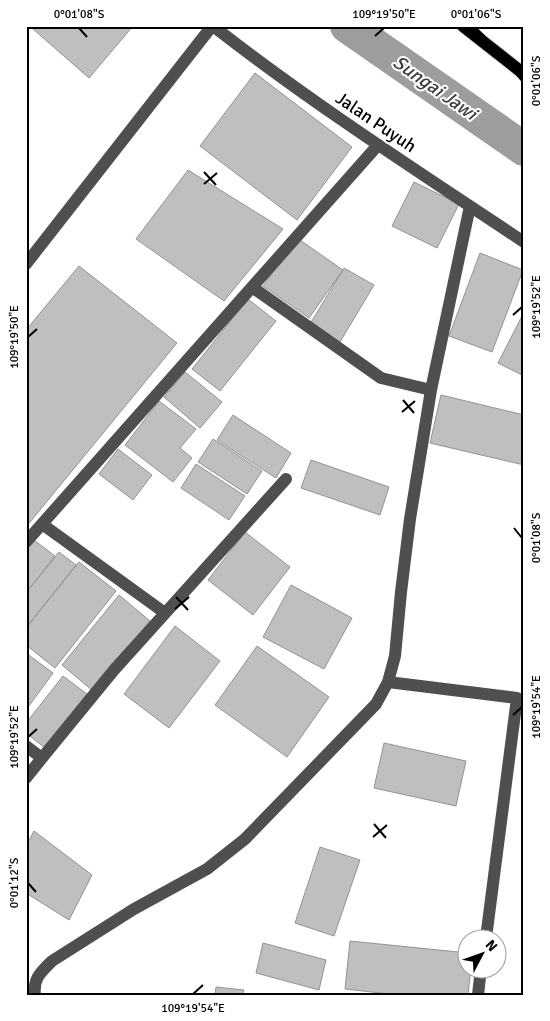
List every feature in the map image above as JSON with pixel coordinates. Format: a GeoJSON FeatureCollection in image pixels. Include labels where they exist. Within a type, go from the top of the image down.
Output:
{"type":"FeatureCollection","features":[{"type":"Feature","properties":{"kind":"main road"},"geometry":{"type":"LineString","coordinates":[[463,26],[524,74]]}},
{"type":"Feature","properties":{"kind":"street","name":"Jalan Puyuh"},"geometry":{"type":"LineString","coordinates":[[213,26],[259,62],[378,145],[524,242]]}},
{"type":"Feature","properties":{"kind":"street"},"geometry":{"type":"LineString","coordinates":[[26,264],[213,26]]}},
{"type":"Feature","properties":{"kind":"street"},"geometry":{"type":"LineString","coordinates":[[26,542],[378,145]]}},
{"type":"Feature","properties":{"kind":"street"},"geometry":{"type":"LineString","coordinates":[[32,992],[36,979],[52,961],[134,909],[207,869],[246,839],[376,704],[388,682],[396,656],[400,592],[431,390],[470,206]]}},
{"type":"Feature","properties":{"kind":"street"},"geometry":{"type":"LineString","coordinates":[[252,287],[381,378],[431,390]]}},
{"type":"Feature","properties":{"kind":"street"},"geometry":{"type":"LineString","coordinates":[[26,778],[114,670],[286,479]]}},
{"type":"Feature","properties":{"kind":"street"},"geometry":{"type":"LineString","coordinates":[[42,524],[165,612]]}},
{"type":"Feature","properties":{"kind":"street"},"geometry":{"type":"LineString","coordinates":[[388,682],[517,698],[487,928]]}},
{"type":"Feature","properties":{"kind":"street"},"geometry":{"type":"LineString","coordinates":[[26,746],[42,758]]}},
{"type":"Feature","properties":{"kind":"street"},"geometry":{"type":"LineString","coordinates":[[478,995],[481,978]]}},
{"type":"Feature","properties":{"kind":"building"},"geometry":{"type":"Polygon","coordinates":[[[35,26],[133,26],[89,78],[33,29],[35,26]]]}},
{"type":"Feature","properties":{"kind":"building"},"geometry":{"type":"Polygon","coordinates":[[[255,73],[352,147],[297,220],[200,146],[255,73]]]}},
{"type":"Feature","properties":{"kind":"building"},"geometry":{"type":"Polygon","coordinates":[[[188,170],[283,229],[224,301],[136,239],[188,170]]]}},
{"type":"Feature","properties":{"kind":"building"},"geometry":{"type":"Polygon","coordinates":[[[414,182],[459,204],[437,248],[392,226],[414,182]]]}},
{"type":"Feature","properties":{"kind":"building"},"geometry":{"type":"Polygon","coordinates":[[[297,238],[343,270],[309,318],[263,286],[297,238]]]}},
{"type":"Feature","properties":{"kind":"building"},"geometry":{"type":"Polygon","coordinates":[[[480,253],[523,270],[492,352],[449,336],[480,253]]]}},
{"type":"Feature","properties":{"kind":"building"},"geometry":{"type":"Polygon","coordinates":[[[79,266],[177,343],[26,527],[26,330],[79,266]]]}},
{"type":"Feature","properties":{"kind":"building"},"geometry":{"type":"Polygon","coordinates":[[[344,268],[374,285],[340,342],[310,324],[344,268]]]}},
{"type":"Feature","properties":{"kind":"building"},"geometry":{"type":"Polygon","coordinates":[[[248,299],[276,321],[220,391],[192,369],[248,299]]]}},
{"type":"Feature","properties":{"kind":"building"},"geometry":{"type":"Polygon","coordinates":[[[524,312],[524,376],[498,363],[524,312]]]}},
{"type":"Feature","properties":{"kind":"building"},"geometry":{"type":"Polygon","coordinates":[[[185,372],[222,402],[200,428],[164,397],[185,372]]]}},
{"type":"Feature","properties":{"kind":"building"},"geometry":{"type":"Polygon","coordinates":[[[441,395],[524,415],[524,465],[430,443],[441,395]]]}},
{"type":"Feature","properties":{"kind":"building"},"geometry":{"type":"Polygon","coordinates":[[[159,401],[196,429],[180,448],[192,458],[173,482],[125,445],[159,401]]]}},
{"type":"Feature","properties":{"kind":"building"},"geometry":{"type":"Polygon","coordinates":[[[233,415],[291,453],[276,478],[217,440],[233,415]]]}},
{"type":"Feature","properties":{"kind":"building"},"geometry":{"type":"Polygon","coordinates":[[[213,439],[262,471],[247,494],[198,462],[213,439]]]}},
{"type":"Feature","properties":{"kind":"building"},"geometry":{"type":"Polygon","coordinates":[[[118,449],[152,475],[133,500],[99,474],[118,449]]]}},
{"type":"Feature","properties":{"kind":"building"},"geometry":{"type":"Polygon","coordinates":[[[311,460],[389,487],[380,515],[301,488],[311,460]]]}},
{"type":"Feature","properties":{"kind":"building"},"geometry":{"type":"Polygon","coordinates":[[[196,464],[245,496],[229,520],[181,488],[196,464]]]}},
{"type":"Feature","properties":{"kind":"building"},"geometry":{"type":"Polygon","coordinates":[[[245,532],[290,567],[253,615],[208,580],[245,532]]]}},
{"type":"Feature","properties":{"kind":"building"},"geometry":{"type":"Polygon","coordinates":[[[34,540],[55,556],[26,593],[26,550],[34,540]]]}},
{"type":"Feature","properties":{"kind":"building"},"geometry":{"type":"Polygon","coordinates":[[[59,552],[76,565],[26,628],[26,593],[59,552]]]}},
{"type":"Feature","properties":{"kind":"building"},"geometry":{"type":"Polygon","coordinates":[[[79,562],[116,591],[55,668],[26,645],[26,628],[79,562]]]}},
{"type":"Feature","properties":{"kind":"building"},"geometry":{"type":"Polygon","coordinates":[[[291,585],[352,618],[324,669],[263,637],[291,585]]]}},
{"type":"Feature","properties":{"kind":"building"},"geometry":{"type":"Polygon","coordinates":[[[119,595],[150,621],[93,691],[62,665],[119,595]]]}},
{"type":"Feature","properties":{"kind":"building"},"geometry":{"type":"Polygon","coordinates":[[[175,626],[220,661],[169,728],[124,694],[175,626]]]}},
{"type":"Feature","properties":{"kind":"building"},"geometry":{"type":"Polygon","coordinates":[[[257,646],[329,697],[287,757],[215,705],[257,646]]]}},
{"type":"Feature","properties":{"kind":"building"},"geometry":{"type":"Polygon","coordinates":[[[26,653],[53,673],[26,710],[26,653]]]}},
{"type":"Feature","properties":{"kind":"building"},"geometry":{"type":"Polygon","coordinates":[[[63,676],[87,694],[45,748],[26,733],[26,723],[63,676]]]}},
{"type":"Feature","properties":{"kind":"building"},"geometry":{"type":"Polygon","coordinates":[[[384,743],[466,761],[456,806],[374,788],[384,743]]]}},
{"type":"Feature","properties":{"kind":"building"},"geometry":{"type":"Polygon","coordinates":[[[34,831],[92,875],[69,920],[26,893],[26,846],[34,831]]]}},
{"type":"Feature","properties":{"kind":"building"},"geometry":{"type":"Polygon","coordinates":[[[320,847],[360,860],[334,936],[295,923],[320,847]]]}},
{"type":"Feature","properties":{"kind":"building"},"geometry":{"type":"Polygon","coordinates":[[[350,941],[458,952],[458,978],[470,978],[468,995],[398,995],[345,989],[350,941]]]}},
{"type":"Feature","properties":{"kind":"building"},"geometry":{"type":"Polygon","coordinates":[[[263,943],[326,960],[319,990],[256,973],[263,943]]]}},
{"type":"Feature","properties":{"kind":"building"},"geometry":{"type":"Polygon","coordinates":[[[216,987],[244,990],[243,995],[215,995],[216,987]]]}},
{"type":"Feature","properties":{"kind":"waterway","name":"Sungai Jawi"},"geometry":{"type":"LineString","coordinates":[[347,26],[524,149]]}}]}
